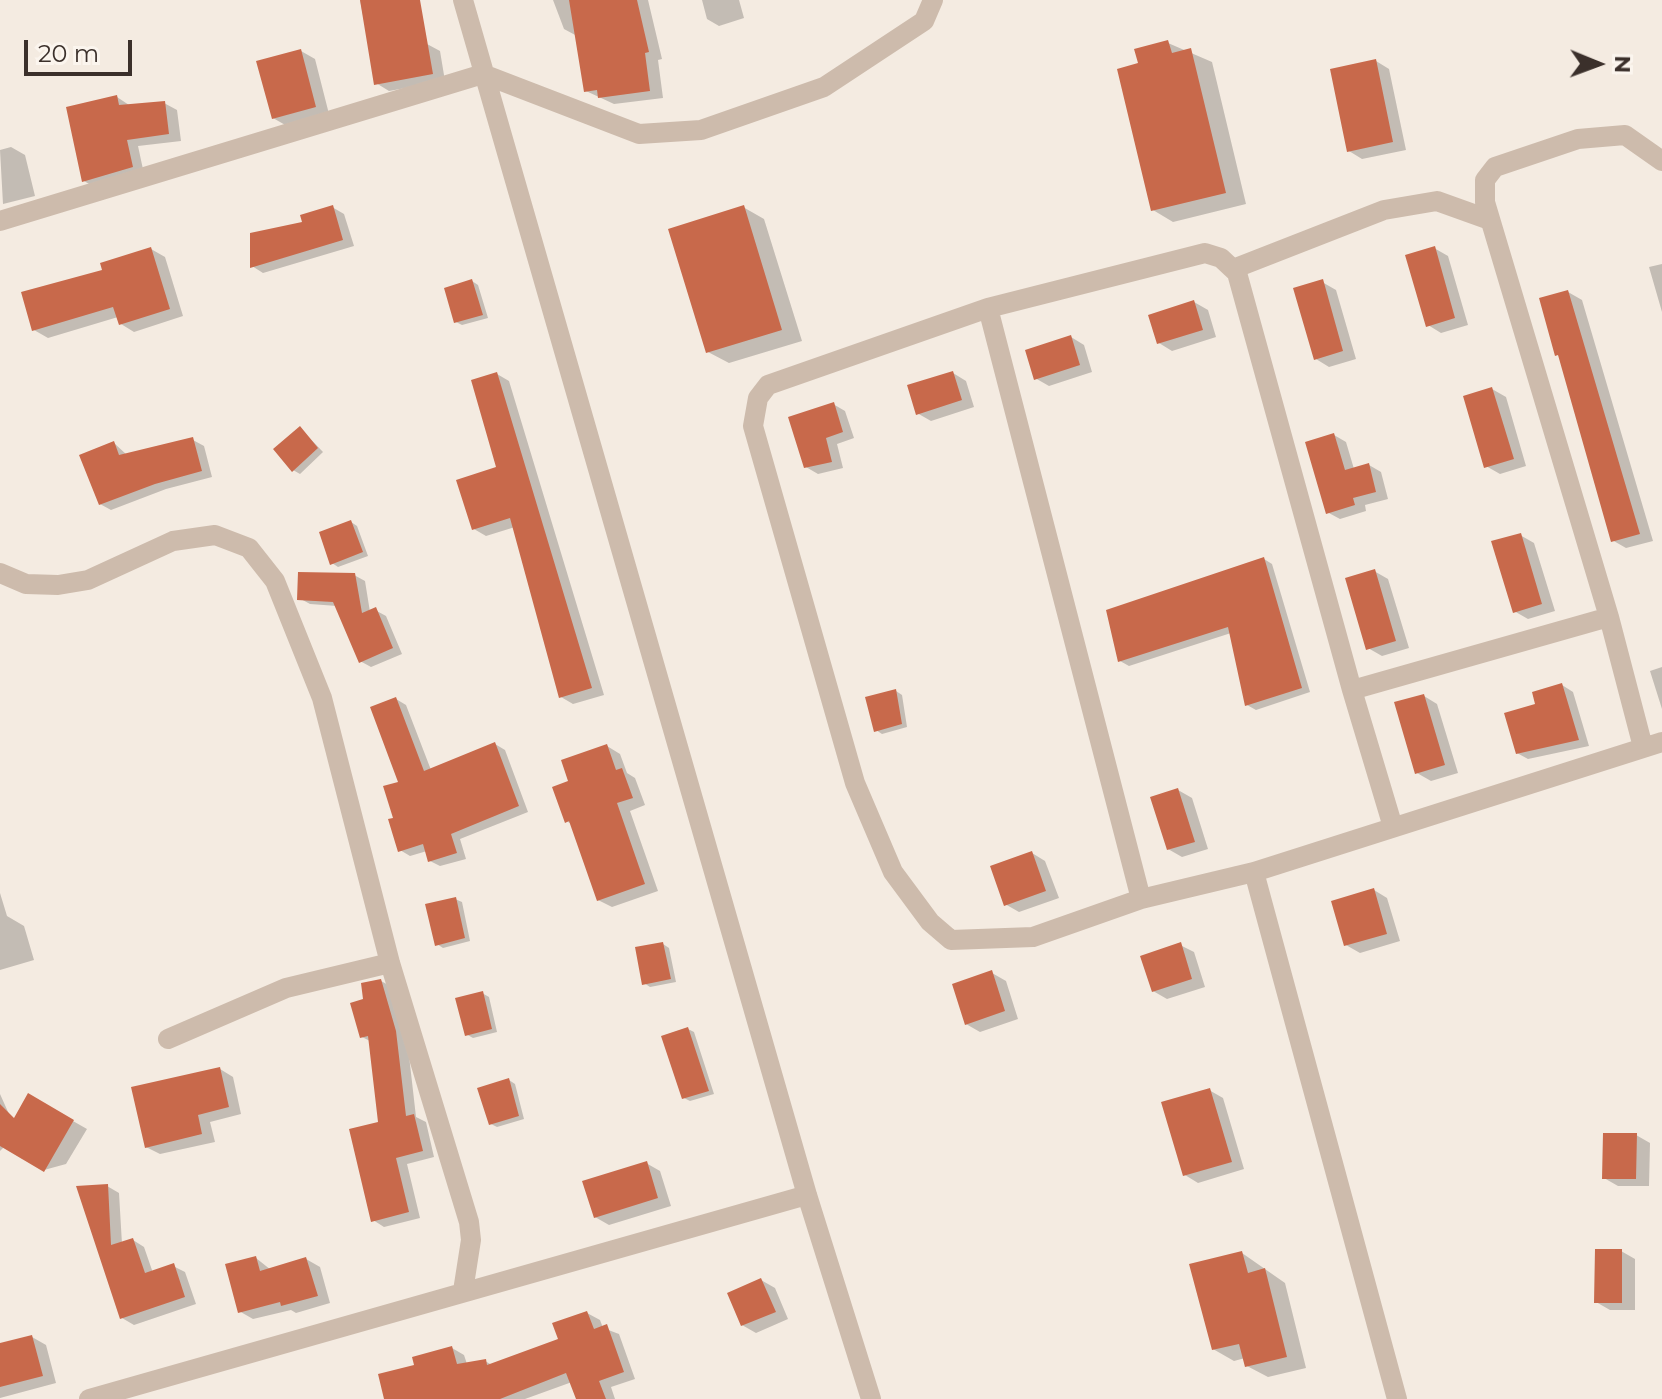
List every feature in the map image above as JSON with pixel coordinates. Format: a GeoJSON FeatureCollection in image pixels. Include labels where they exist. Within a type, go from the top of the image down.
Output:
{"type":"FeatureCollection","features":[{"type":"Feature","properties":{"kind":"street"},"geometry":{"type":"LineString","coordinates":[[463,0],[807,1195],[871,1399]]}},
{"type":"Feature","properties":{"kind":"street"},"geometry":{"type":"LineString","coordinates":[[0,221],[483,74],[639,134],[701,130],[824,87],[924,21],[933,0]]}},
{"type":"Feature","properties":{"kind":"street"},"geometry":{"type":"LineString","coordinates":[[1393,827],[1237,273],[1221,258],[1205,253],[988,308],[768,385],[758,398],[753,426],[855,783],[893,872],[930,922],[951,940],[1033,937],[1141,899],[1254,872],[1652,744],[1609,617],[1490,220],[1485,180],[1495,167],[1578,139],[1625,135],[1662,161]]}},
{"type":"Feature","properties":{"kind":"street"},"geometry":{"type":"LineString","coordinates":[[1233,269],[1384,210],[1437,201],[1490,220]]}},
{"type":"Feature","properties":{"kind":"street"},"geometry":{"type":"LineString","coordinates":[[988,308],[1141,899]]}},
{"type":"Feature","properties":{"kind":"street"},"geometry":{"type":"LineString","coordinates":[[0,573],[26,584],[58,585],[88,580],[173,541],[215,535],[249,548],[275,581],[322,698],[390,963],[469,1222],[471,1240],[463,1291]]}},
{"type":"Feature","properties":{"kind":"street"},"geometry":{"type":"LineString","coordinates":[[1352,690],[1609,617]]}},
{"type":"Feature","properties":{"kind":"street"},"geometry":{"type":"LineString","coordinates":[[1254,872],[1397,1399]]}},
{"type":"Feature","properties":{"kind":"street"},"geometry":{"type":"LineString","coordinates":[[168,1039],[286,988],[390,963]]}},
{"type":"Feature","properties":{"kind":"street"},"geometry":{"type":"LineString","coordinates":[[89,1399],[807,1195]]}},
{"type":"Feature","properties":{"kind":"building"},"geometry":{"type":"Polygon","coordinates":[[[360,0],[420,0],[433,74],[374,85],[360,0]]]}},
{"type":"Feature","properties":{"kind":"building"},"geometry":{"type":"Polygon","coordinates":[[[569,0],[637,0],[649,52],[645,53],[650,91],[598,98],[597,90],[584,92],[569,0]]]}},
{"type":"Feature","properties":{"kind":"building"},"geometry":{"type":"Polygon","coordinates":[[[1168,40],[1172,53],[1191,48],[1226,193],[1151,211],[1117,69],[1138,63],[1134,49],[1168,40]]]}},
{"type":"Feature","properties":{"kind":"building"},"geometry":{"type":"Polygon","coordinates":[[[301,49],[316,107],[272,119],[256,61],[301,49]]]}},
{"type":"Feature","properties":{"kind":"building"},"geometry":{"type":"Polygon","coordinates":[[[1376,59],[1393,142],[1347,152],[1330,69],[1376,59]]]}},
{"type":"Feature","properties":{"kind":"building"},"geometry":{"type":"Polygon","coordinates":[[[117,95],[119,105],[165,101],[169,134],[127,140],[133,167],[82,182],[66,107],[117,95]]]}},
{"type":"Feature","properties":{"kind":"building"},"geometry":{"type":"Polygon","coordinates":[[[333,205],[343,240],[250,268],[250,233],[302,222],[300,215],[333,205]]]}},
{"type":"Feature","properties":{"kind":"building"},"geometry":{"type":"Polygon","coordinates":[[[744,205],[782,330],[706,353],[668,229],[744,205]]]}},
{"type":"Feature","properties":{"kind":"building"},"geometry":{"type":"Polygon","coordinates":[[[1435,246],[1455,318],[1426,327],[1405,255],[1435,246]]]}},
{"type":"Feature","properties":{"kind":"building"},"geometry":{"type":"Polygon","coordinates":[[[151,247],[170,309],[119,325],[113,307],[32,331],[21,292],[102,270],[100,263],[151,247]]]}},
{"type":"Feature","properties":{"kind":"building"},"geometry":{"type":"Polygon","coordinates":[[[472,279],[483,315],[454,323],[444,288],[472,279]]]}},
{"type":"Feature","properties":{"kind":"building"},"geometry":{"type":"Polygon","coordinates":[[[1323,279],[1343,351],[1314,360],[1293,288],[1323,279]]]}},
{"type":"Feature","properties":{"kind":"building"},"geometry":{"type":"Polygon","coordinates":[[[1568,290],[1640,534],[1611,542],[1539,298],[1568,290]]]}},
{"type":"Feature","properties":{"kind":"building"},"geometry":{"type":"Polygon","coordinates":[[[1194,300],[1203,330],[1157,344],[1148,315],[1194,300]]]}},
{"type":"Feature","properties":{"kind":"building"},"geometry":{"type":"Polygon","coordinates":[[[1071,335],[1080,365],[1034,380],[1025,350],[1071,335]]]}},
{"type":"Feature","properties":{"kind":"building"},"geometry":{"type":"Polygon","coordinates":[[[953,371],[962,400],[916,415],[907,385],[953,371]]]}},
{"type":"Feature","properties":{"kind":"building"},"geometry":{"type":"Polygon","coordinates":[[[497,372],[592,688],[559,698],[510,518],[472,530],[456,480],[496,467],[471,380],[497,372]]]}},
{"type":"Feature","properties":{"kind":"building"},"geometry":{"type":"Polygon","coordinates":[[[1492,387],[1514,459],[1484,468],[1463,396],[1492,387]]]}},
{"type":"Feature","properties":{"kind":"building"},"geometry":{"type":"Polygon","coordinates":[[[834,402],[843,432],[826,438],[832,462],[804,468],[788,417],[834,402]]]}},
{"type":"Feature","properties":{"kind":"building"},"geometry":{"type":"Polygon","coordinates":[[[300,426],[318,448],[292,472],[273,449],[300,426]]]}},
{"type":"Feature","properties":{"kind":"building"},"geometry":{"type":"Polygon","coordinates":[[[1334,433],[1345,470],[1369,463],[1376,492],[1353,498],[1355,505],[1326,514],[1305,442],[1334,433]]]}},
{"type":"Feature","properties":{"kind":"building"},"geometry":{"type":"Polygon","coordinates":[[[193,437],[202,471],[99,505],[79,455],[114,441],[119,455],[193,437]]]}},
{"type":"Feature","properties":{"kind":"building"},"geometry":{"type":"Polygon","coordinates":[[[351,520],[363,552],[330,565],[319,532],[351,520]]]}},
{"type":"Feature","properties":{"kind":"building"},"geometry":{"type":"Polygon","coordinates":[[[1521,533],[1542,604],[1513,613],[1491,541],[1521,533]]]}},
{"type":"Feature","properties":{"kind":"building"},"geometry":{"type":"Polygon","coordinates":[[[1264,557],[1302,688],[1245,706],[1228,627],[1118,662],[1106,610],[1264,557]]]}},
{"type":"Feature","properties":{"kind":"building"},"geometry":{"type":"Polygon","coordinates":[[[1375,569],[1396,641],[1366,650],[1345,578],[1375,569]]]}},
{"type":"Feature","properties":{"kind":"building"},"geometry":{"type":"Polygon","coordinates":[[[298,572],[355,573],[362,613],[376,607],[393,648],[359,663],[333,602],[297,600],[298,572]]]}},
{"type":"Feature","properties":{"kind":"building"},"geometry":{"type":"Polygon","coordinates":[[[1562,683],[1579,740],[1516,754],[1504,713],[1535,704],[1532,692],[1562,683]]]}},
{"type":"Feature","properties":{"kind":"building"},"geometry":{"type":"Polygon","coordinates":[[[896,689],[902,724],[874,732],[865,697],[896,689]]]}},
{"type":"Feature","properties":{"kind":"building"},"geometry":{"type":"Polygon","coordinates":[[[1424,694],[1445,765],[1415,774],[1394,702],[1424,694]]]}},
{"type":"Feature","properties":{"kind":"building"},"geometry":{"type":"Polygon","coordinates":[[[396,697],[424,771],[495,742],[519,806],[451,834],[457,853],[428,862],[423,844],[398,852],[388,819],[393,818],[383,786],[398,782],[370,707],[396,697]]]}},
{"type":"Feature","properties":{"kind":"building"},"geometry":{"type":"Polygon","coordinates":[[[607,744],[616,770],[622,768],[633,798],[617,803],[645,884],[597,901],[569,821],[565,823],[552,787],[568,781],[561,760],[607,744]]]}},
{"type":"Feature","properties":{"kind":"building"},"geometry":{"type":"Polygon","coordinates":[[[1178,788],[1195,842],[1167,850],[1150,797],[1178,788]]]}},
{"type":"Feature","properties":{"kind":"building"},"geometry":{"type":"Polygon","coordinates":[[[1032,851],[1046,891],[1004,906],[990,866],[1032,851]]]}},
{"type":"Feature","properties":{"kind":"building"},"geometry":{"type":"Polygon","coordinates":[[[1374,888],[1387,934],[1344,946],[1331,901],[1374,888]]]}},
{"type":"Feature","properties":{"kind":"building"},"geometry":{"type":"Polygon","coordinates":[[[456,897],[465,938],[435,946],[425,904],[456,897]]]}},
{"type":"Feature","properties":{"kind":"building"},"geometry":{"type":"Polygon","coordinates":[[[663,942],[671,979],[642,985],[635,947],[663,942]]]}},
{"type":"Feature","properties":{"kind":"building"},"geometry":{"type":"Polygon","coordinates":[[[1181,942],[1192,979],[1152,992],[1140,956],[1181,942]]]}},
{"type":"Feature","properties":{"kind":"building"},"geometry":{"type":"Polygon","coordinates":[[[992,970],[1005,1011],[965,1025],[952,984],[992,970]]]}},
{"type":"Feature","properties":{"kind":"building"},"geometry":{"type":"Polygon","coordinates":[[[381,979],[396,1031],[406,1116],[414,1114],[423,1151],[396,1158],[409,1212],[371,1222],[349,1129],[378,1122],[368,1036],[360,1038],[350,1003],[363,999],[361,983],[381,979]]]}},
{"type":"Feature","properties":{"kind":"building"},"geometry":{"type":"Polygon","coordinates":[[[483,991],[492,1029],[465,1036],[455,998],[483,991]]]}},
{"type":"Feature","properties":{"kind":"building"},"geometry":{"type":"Polygon","coordinates":[[[688,1027],[709,1091],[682,1099],[661,1036],[688,1027]]]}},
{"type":"Feature","properties":{"kind":"building"},"geometry":{"type":"Polygon","coordinates":[[[220,1067],[229,1107],[198,1115],[202,1134],[145,1148],[131,1087],[220,1067]]]}},
{"type":"Feature","properties":{"kind":"building"},"geometry":{"type":"Polygon","coordinates":[[[509,1078],[519,1116],[489,1125],[477,1088],[509,1078]]]}},
{"type":"Feature","properties":{"kind":"building"},"geometry":{"type":"Polygon","coordinates":[[[1210,1088],[1232,1162],[1183,1176],[1161,1102],[1210,1088]]]}},
{"type":"Feature","properties":{"kind":"building"},"geometry":{"type":"Polygon","coordinates":[[[28,1093],[74,1120],[44,1172],[0,1146],[0,1104],[14,1118],[28,1093]]]}},
{"type":"Feature","properties":{"kind":"building"},"geometry":{"type":"Polygon","coordinates":[[[1603,1133],[1637,1133],[1636,1179],[1602,1179],[1603,1133]]]}},
{"type":"Feature","properties":{"kind":"building"},"geometry":{"type":"Polygon","coordinates":[[[647,1161],[658,1198],[594,1218],[582,1181],[647,1161]]]}},
{"type":"Feature","properties":{"kind":"building"},"geometry":{"type":"Polygon","coordinates":[[[108,1184],[111,1245],[133,1238],[145,1273],[174,1263],[185,1297],[120,1319],[76,1186],[108,1184]]]}},
{"type":"Feature","properties":{"kind":"building"},"geometry":{"type":"Polygon","coordinates":[[[1595,1249],[1622,1249],[1622,1303],[1594,1303],[1595,1249]]]}},
{"type":"Feature","properties":{"kind":"building"},"geometry":{"type":"Polygon","coordinates":[[[1242,1251],[1248,1273],[1265,1268],[1287,1357],[1245,1367],[1239,1344],[1212,1350],[1189,1264],[1242,1251]]]}},
{"type":"Feature","properties":{"kind":"building"},"geometry":{"type":"Polygon","coordinates":[[[256,1256],[260,1271],[306,1257],[318,1296],[238,1313],[225,1264],[256,1256]]]}},
{"type":"Feature","properties":{"kind":"building"},"geometry":{"type":"Polygon","coordinates":[[[761,1278],[776,1312],[741,1326],[727,1293],[761,1278]]]}},
{"type":"Feature","properties":{"kind":"building"},"geometry":{"type":"Polygon","coordinates":[[[587,1311],[594,1329],[607,1324],[624,1372],[599,1381],[606,1399],[576,1399],[566,1373],[500,1399],[384,1399],[378,1374],[414,1365],[412,1357],[452,1346],[457,1364],[486,1359],[487,1365],[558,1339],[552,1323],[587,1311]]]}},
{"type":"Feature","properties":{"kind":"building"},"geometry":{"type":"Polygon","coordinates":[[[32,1335],[43,1376],[0,1387],[0,1343],[32,1335]]]}}]}
